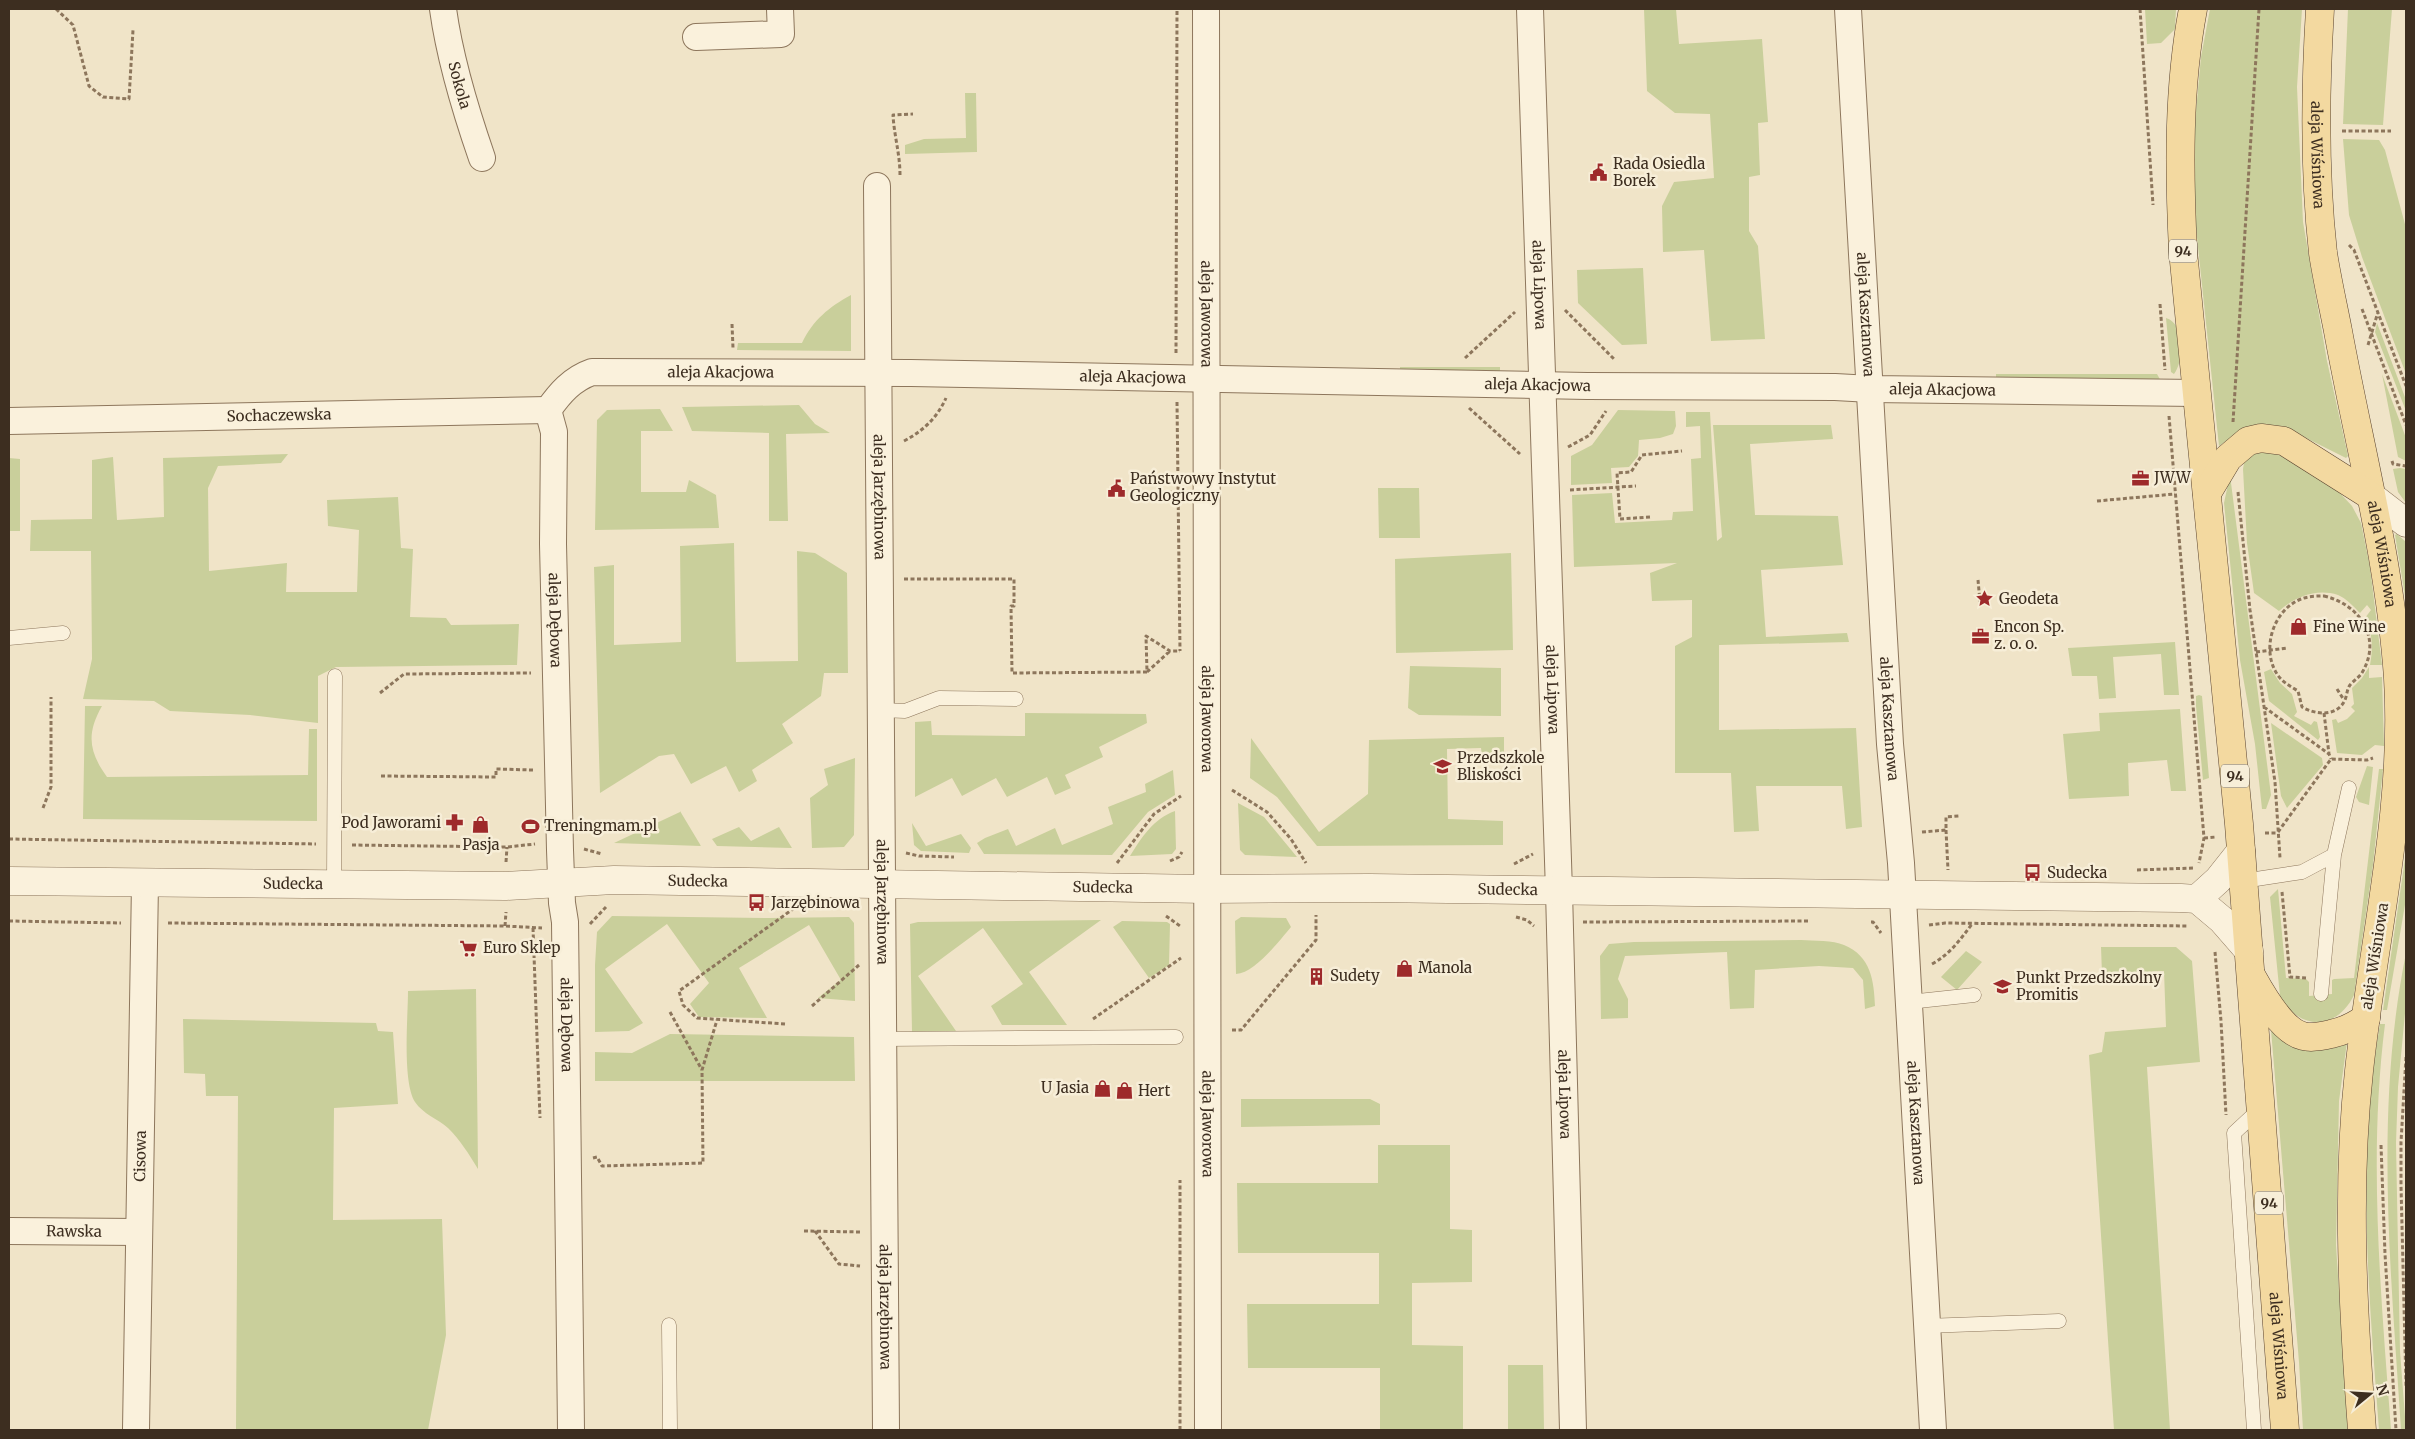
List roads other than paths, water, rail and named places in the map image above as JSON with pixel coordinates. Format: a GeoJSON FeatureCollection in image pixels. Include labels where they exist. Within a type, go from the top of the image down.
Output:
{"type":"FeatureCollection","features":[{"type":"Feature","properties":{"kind":"main road","name":"aleja Wiśniowa"},"geometry":{"type":"LineString","coordinates":[[2192,9],[2184,75],[2180,181],[2183,251],[2207,492],[2251,842],[2243,882],[2262,1108],[2285,1430]]}},
{"type":"Feature","properties":{"kind":"main road","name":"aleja Wiśniowa"},"geometry":{"type":"LineString","coordinates":[[2320,9],[2316,121],[2324,254],[2384,560],[2403,728],[2394,829],[2366,1018],[2353,1138],[2352,1248],[2362,1430]]}},
{"type":"Feature","properties":{"kind":"main road"},"geometry":{"type":"LineString","coordinates":[[2207,492],[2228,458],[2248,442],[2261,438],[2284,441],[2371,496]]}},
{"type":"Feature","properties":{"kind":"main road"},"geometry":{"type":"LineString","coordinates":[[2250,963],[2267,1003],[2288,1026],[2303,1036],[2324,1035],[2344,1031],[2366,1018]]}},
{"type":"Feature","properties":{"kind":"street","name":"Sokola"},"geometry":{"type":"LineString","coordinates":[[443,9],[453,64],[467,117],[482,158]]}},
{"type":"Feature","properties":{"kind":"street"},"geometry":{"type":"LineString","coordinates":[[696,37],[781,34],[780,9]]}},
{"type":"Feature","properties":{"kind":"street","name":"aleja Jaworowa"},"geometry":{"type":"LineString","coordinates":[[1206,9],[1208,1430]]}},
{"type":"Feature","properties":{"kind":"street","name":"aleja Lipowa"},"geometry":{"type":"LineString","coordinates":[[1530,9],[1559,891],[1572,1430]]}},
{"type":"Feature","properties":{"kind":"street","name":"aleja Kasztanowa"},"geometry":{"type":"LineString","coordinates":[[1848,9],[1890,734],[1909,1002],[1925,1326],[1933,1430]]}},
{"type":"Feature","properties":{"kind":"street"},"geometry":{"type":"LineString","coordinates":[[878,374],[889,181]]}},
{"type":"Feature","properties":{"kind":"street","name":"aleja Akacjowa"},"geometry":{"type":"LineString","coordinates":[[548,410],[561,392],[571,383],[580,376],[592,372],[1206,378],[1391,383],[2196,392]]}},
{"type":"Feature","properties":{"kind":"street","name":"aleja Jarzębinowa"},"geometry":{"type":"LineString","coordinates":[[878,374],[881,710],[898,849],[881,884],[884,1039],[886,1430]]}},
{"type":"Feature","properties":{"kind":"street","name":"Sochaczewska"},"geometry":{"type":"LineString","coordinates":[[9,421],[54,418],[548,410]]}},
{"type":"Feature","properties":{"kind":"street","name":"aleja Dębowa"},"geometry":{"type":"LineString","coordinates":[[548,410],[554,436],[553,544],[562,883],[566,929],[571,1430]]}},
{"type":"Feature","properties":{"kind":"street"},"geometry":{"type":"LineString","coordinates":[[2371,496],[2406,523]]}},
{"type":"Feature","properties":{"kind":"street"},"geometry":{"type":"LineString","coordinates":[[2250,963],[2222,920],[2197,899],[2218,880],[2251,842]]}},
{"type":"Feature","properties":{"kind":"street","name":"Sudecka"},"geometry":{"type":"LineString","coordinates":[[9,881],[514,886],[607,880],[1207,889],[1559,891],[2197,899]]}},
{"type":"Feature","properties":{"kind":"street","name":"Cisowa"},"geometry":{"type":"LineString","coordinates":[[136,1430],[145,883]]}},
{"type":"Feature","properties":{"kind":"street","name":"Rawska"},"geometry":{"type":"LineString","coordinates":[[9,1231],[139,1232]]}},
{"type":"Feature","properties":{"kind":"lane"},"geometry":{"type":"LineString","coordinates":[[9,638],[63,633]]}},
{"type":"Feature","properties":{"kind":"lane"},"geometry":{"type":"LineString","coordinates":[[334,885],[335,676]]}},
{"type":"Feature","properties":{"kind":"lane"},"geometry":{"type":"LineString","coordinates":[[881,710],[905,711],[939,698],[1016,699]]}},
{"type":"Feature","properties":{"kind":"lane"},"geometry":{"type":"LineString","coordinates":[[2321,994],[2334,856],[2349,788]]}},
{"type":"Feature","properties":{"kind":"lane"},"geometry":{"type":"LineString","coordinates":[[2243,882],[2302,872],[2334,856]]}},
{"type":"Feature","properties":{"kind":"lane"},"geometry":{"type":"LineString","coordinates":[[1909,1002],[1974,995]]}},
{"type":"Feature","properties":{"kind":"lane"},"geometry":{"type":"LineString","coordinates":[[884,1039],[1176,1037]]}},
{"type":"Feature","properties":{"kind":"lane"},"geometry":{"type":"LineString","coordinates":[[2254,1430],[2234,1133],[2262,1108]]}},
{"type":"Feature","properties":{"kind":"lane"},"geometry":{"type":"LineString","coordinates":[[1925,1326],[2059,1321]]}},
{"type":"Feature","properties":{"kind":"lane"},"geometry":{"type":"LineString","coordinates":[[669,1325],[670,1430]]}},
{"type":"Feature","properties":{"kind":"place","name":"Rada Osiedla Borek"},"geometry":{"type":"Point","coordinates":[1599,173]}},
{"type":"Feature","properties":{"kind":"place","name":"JWW"},"geometry":{"type":"Point","coordinates":[2140,478]}},
{"type":"Feature","properties":{"kind":"place","name":"Państwowy Instytut Geologiczny"},"geometry":{"type":"Point","coordinates":[1116,488]}},
{"type":"Feature","properties":{"kind":"place","name":"Geodeta"},"geometry":{"type":"Point","coordinates":[1985,599]}},
{"type":"Feature","properties":{"kind":"place","name":"Fine Wine"},"geometry":{"type":"Point","coordinates":[2299,627]}},
{"type":"Feature","properties":{"kind":"place","name":"Encon Sp. z. o. o."},"geometry":{"type":"Point","coordinates":[1980,636]}},
{"type":"Feature","properties":{"kind":"place","name":"Przedszkole Bliskości"},"geometry":{"type":"Point","coordinates":[1443,767]}},
{"type":"Feature","properties":{"kind":"place","name":"Pod Jaworami"},"geometry":{"type":"Point","coordinates":[455,823]}},
{"type":"Feature","properties":{"kind":"place","name":"Pasja"},"geometry":{"type":"Point","coordinates":[481,824]}},
{"type":"Feature","properties":{"kind":"place","name":"Treningmam.pl"},"geometry":{"type":"Point","coordinates":[530,826]}},
{"type":"Feature","properties":{"kind":"place","name":"Sudecka"},"geometry":{"type":"Point","coordinates":[2033,873]}},
{"type":"Feature","properties":{"kind":"place","name":"Jarzębinowa"},"geometry":{"type":"Point","coordinates":[757,903]}},
{"type":"Feature","properties":{"kind":"place","name":"Euro Sklep"},"geometry":{"type":"Point","coordinates":[469,948]}},
{"type":"Feature","properties":{"kind":"place","name":"Manola"},"geometry":{"type":"Point","coordinates":[1404,968]}},
{"type":"Feature","properties":{"kind":"place","name":"Sudety"},"geometry":{"type":"Point","coordinates":[1316,976]}},
{"type":"Feature","properties":{"kind":"place","name":"Punkt Przedszkolny Promitis"},"geometry":{"type":"Point","coordinates":[2002,987]}},
{"type":"Feature","properties":{"kind":"place","name":"U Jasia"},"geometry":{"type":"Point","coordinates":[1103,1088]}},
{"type":"Feature","properties":{"kind":"place","name":"Hert"},"geometry":{"type":"Point","coordinates":[1124,1091]}}]}
